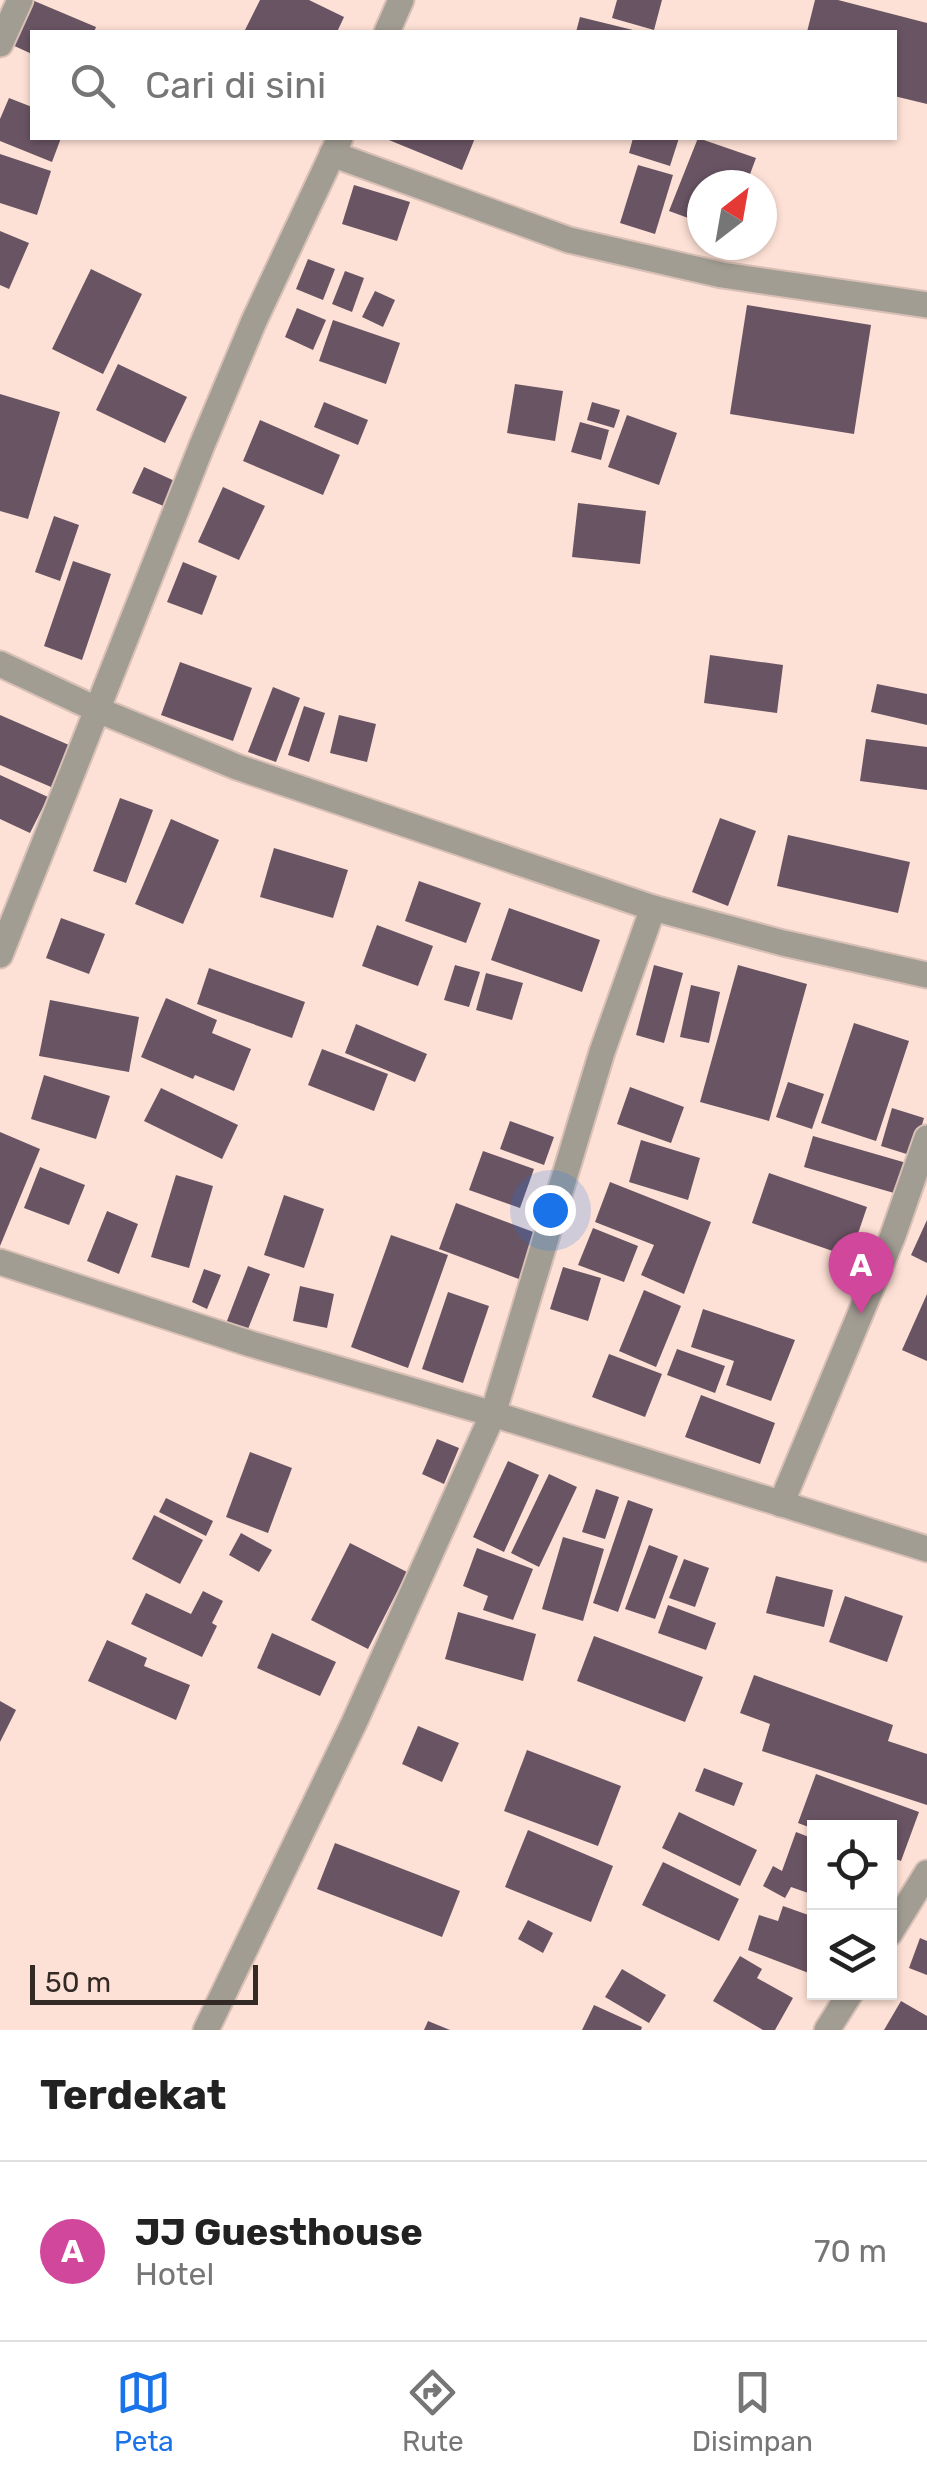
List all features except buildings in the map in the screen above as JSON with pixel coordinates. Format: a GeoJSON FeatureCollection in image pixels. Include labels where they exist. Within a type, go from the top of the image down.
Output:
{"type":"FeatureCollection","features":[{"type":"Feature","properties":{"kind":"street"},"geometry":{"type":"LineString","coordinates":[[0,44],[20,0]]}},
{"type":"Feature","properties":{"kind":"street"},"geometry":{"type":"LineString","coordinates":[[388,30],[401,0]]}},
{"type":"Feature","properties":{"kind":"street"},"geometry":{"type":"LineString","coordinates":[[0,956],[254,321],[336,146],[569,240],[722,275],[927,305]]}},
{"type":"Feature","properties":{"kind":"street"},"geometry":{"type":"LineString","coordinates":[[0,664],[98,710],[237,767],[653,908],[783,943],[927,975]]}},
{"type":"Feature","properties":{"kind":"street"},"geometry":{"type":"LineString","coordinates":[[206,2030],[354,1723],[493,1414],[602,1052],[653,908]]}},
{"type":"Feature","properties":{"kind":"street"},"geometry":{"type":"LineString","coordinates":[[782,1504],[879,1271],[927,1138]]}},
{"type":"Feature","properties":{"kind":"street"},"geometry":{"type":"LineString","coordinates":[[0,1262],[251,1344],[493,1414],[927,1549]]}},
{"type":"Feature","properties":{"kind":"street"},"geometry":{"type":"LineString","coordinates":[[897,1921],[927,1873]]}},
{"type":"Feature","properties":{"kind":"street"},"geometry":{"type":"LineString","coordinates":[[827,2030],[846,2000]]}},
{"type":"Feature","properties":{"kind":"place","name":"JJ Guesthouse"},"geometry":{"type":"Point","coordinates":[861,1314]}}]}
